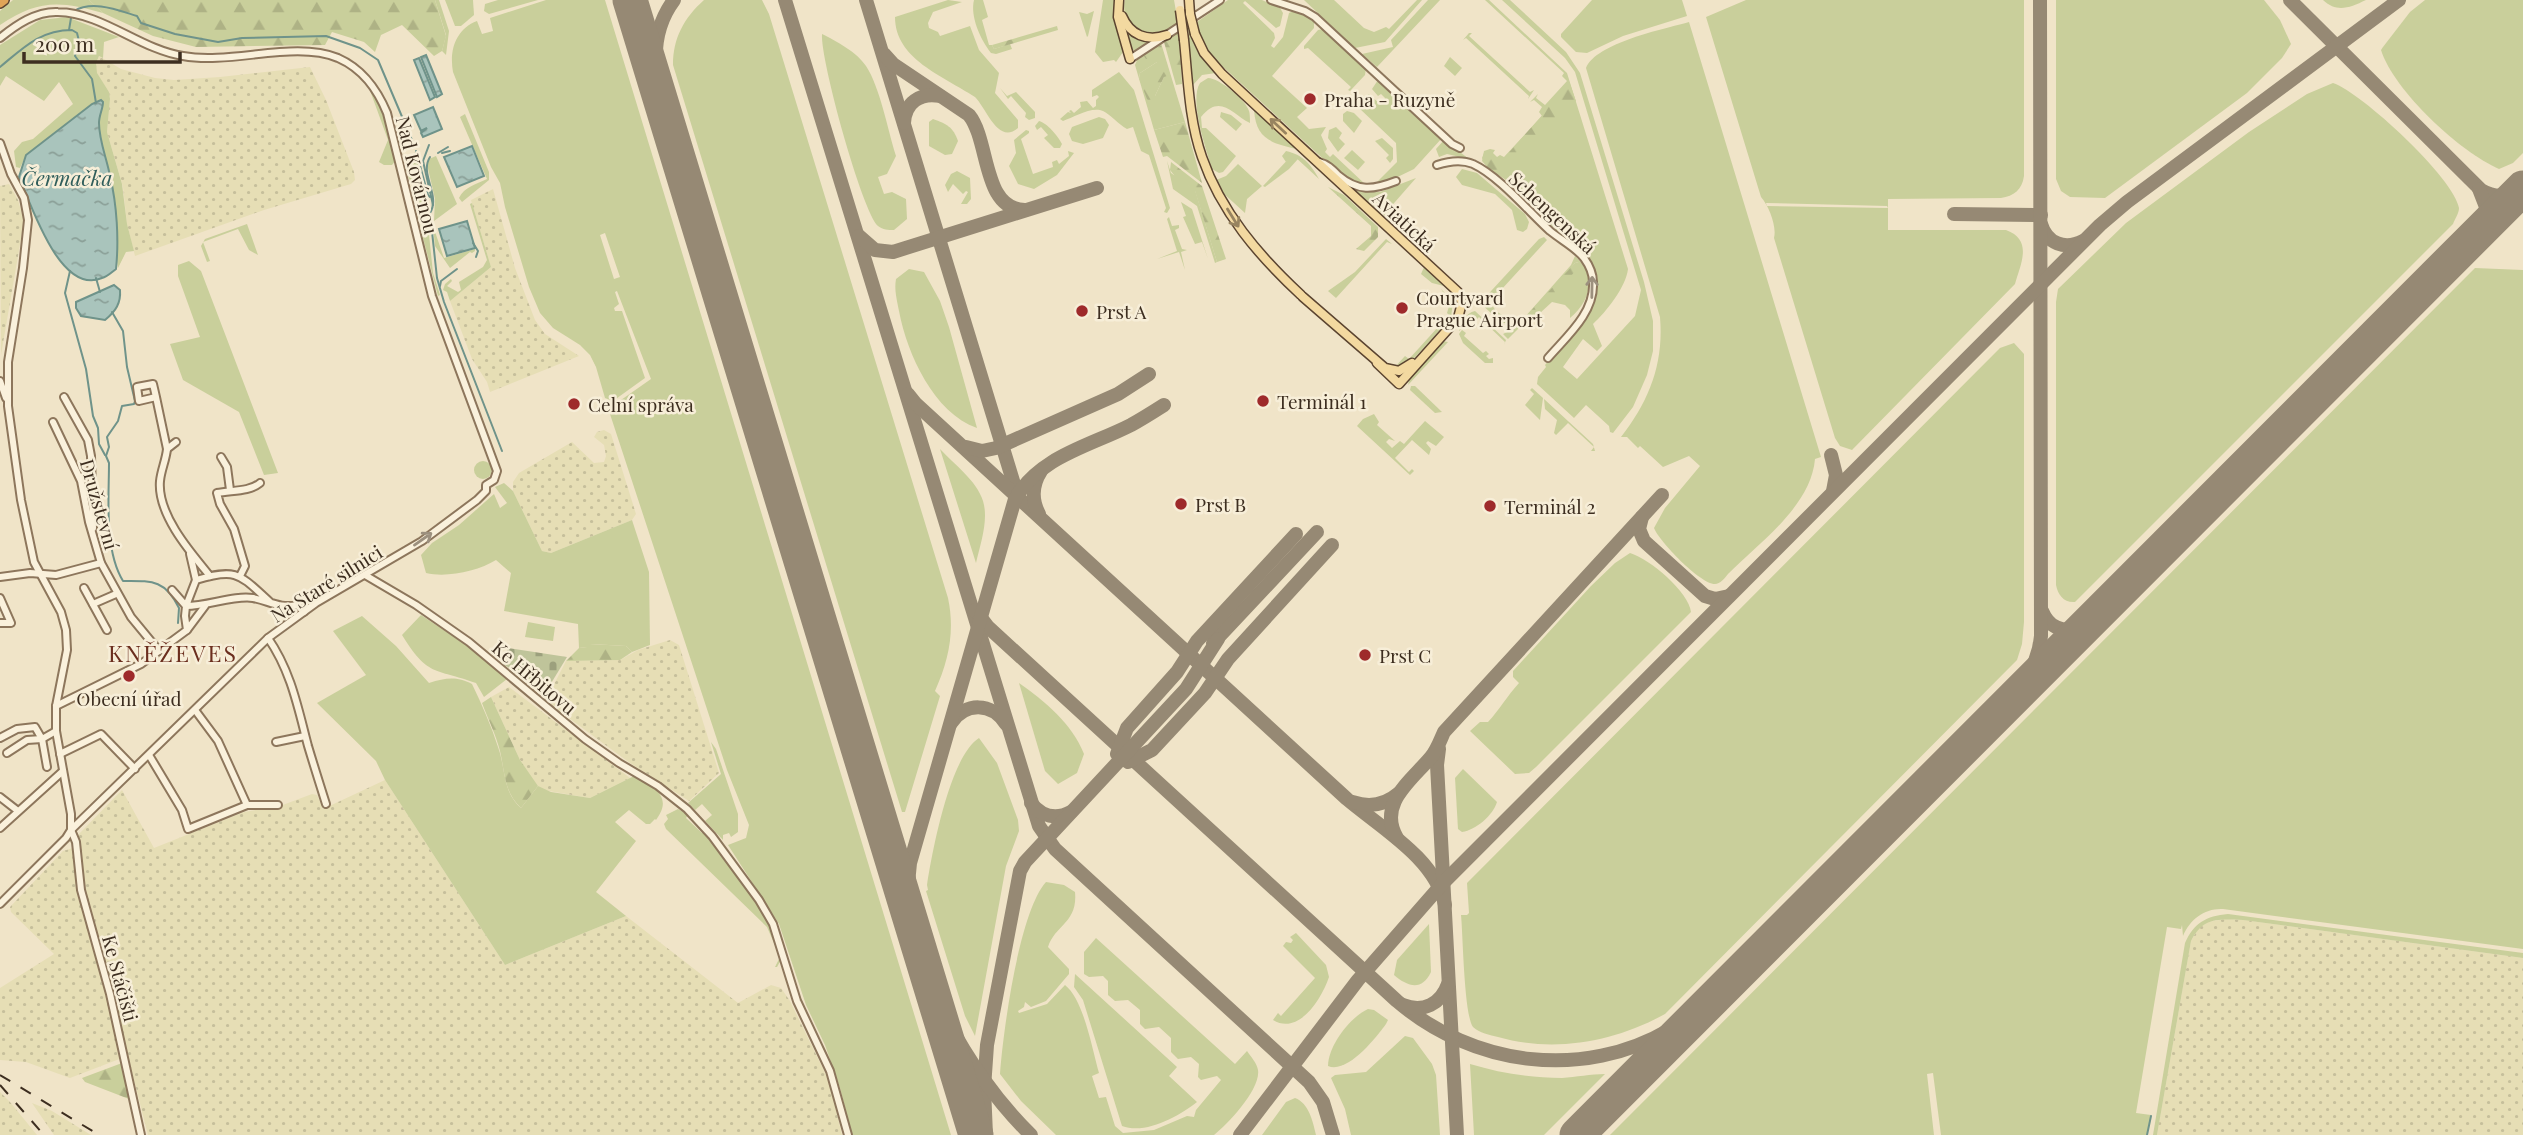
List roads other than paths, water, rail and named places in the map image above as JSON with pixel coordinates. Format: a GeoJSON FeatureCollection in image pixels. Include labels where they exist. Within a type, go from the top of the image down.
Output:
{"type":"FeatureCollection","features":[{"type":"Feature","properties":{"kind":"main road"},"geometry":{"type":"LineString","coordinates":[[1121,0],[1130,60]]}},
{"type":"Feature","properties":{"kind":"main road"},"geometry":{"type":"LineString","coordinates":[[1121,0],[1118,17],[1130,60]]}},
{"type":"Feature","properties":{"kind":"main road","name":"Aviatická"},"geometry":{"type":"LineString","coordinates":[[1183,3],[1204,53],[1217,69],[1454,288],[1461,298],[1458,318],[1431,349],[1407,368],[1391,371],[1377,363],[1253,246],[1232,218],[1202,157],[1193,116],[1184,40],[1183,3]]}},
{"type":"Feature","properties":{"kind":"main road"},"geometry":{"type":"LineString","coordinates":[[1122,16],[1131,30],[1142,37],[1167,35]]}},
{"type":"Feature","properties":{"kind":"main road"},"geometry":{"type":"LineString","coordinates":[[1377,363],[1399,384],[1431,349]]}},
{"type":"Feature","properties":{"kind":"street"},"geometry":{"type":"LineString","coordinates":[[1130,60],[1220,0]]}},
{"type":"Feature","properties":{"kind":"street"},"geometry":{"type":"LineString","coordinates":[[1271,0],[1315,17],[1452,144],[1460,148]]}},
{"type":"Feature","properties":{"kind":"street","name":"Nad Kovárnou"},"geometry":{"type":"LineString","coordinates":[[0,38],[23,21],[40,14],[58,12],[78,14],[158,49],[181,56],[209,59],[306,52],[337,58],[357,69],[378,92],[387,113],[432,296],[491,453],[496,477]]}},
{"type":"Feature","properties":{"kind":"street"},"geometry":{"type":"LineString","coordinates":[[0,143],[11,174],[24,198],[28,220],[8,362],[8,406]]}},
{"type":"Feature","properties":{"kind":"street","name":"Schengenská"},"geometry":{"type":"LineString","coordinates":[[1437,165],[1455,161],[1475,165],[1523,204],[1587,263],[1593,277],[1591,304],[1581,320],[1548,358]]}},
{"type":"Feature","properties":{"kind":"street"},"geometry":{"type":"LineString","coordinates":[[1317,162],[1326,164],[1349,184],[1359,188],[1378,188],[1396,181]]}},
{"type":"Feature","properties":{"kind":"street"},"geometry":{"type":"LineString","coordinates":[[0,365],[8,362]]}},
{"type":"Feature","properties":{"kind":"street"},"geometry":{"type":"LineString","coordinates":[[0,381],[8,406]]}},
{"type":"Feature","properties":{"kind":"street"},"geometry":{"type":"LineString","coordinates":[[64,397],[88,440],[91,456],[93,537]]}},
{"type":"Feature","properties":{"kind":"street"},"geometry":{"type":"LineString","coordinates":[[156,397],[167,449],[160,487],[168,515],[177,534],[210,576]]}},
{"type":"Feature","properties":{"kind":"street","name":"Ke Stáčišti"},"geometry":{"type":"LineString","coordinates":[[8,406],[26,530],[34,562],[61,612],[66,630],[66,662],[56,706],[56,731],[72,820],[71,830],[76,842],[81,890],[113,1006],[141,1135]]}},
{"type":"Feature","properties":{"kind":"street","name":"Družstevní"},"geometry":{"type":"LineString","coordinates":[[53,422],[81,481],[100,564],[131,617],[159,651]]}},
{"type":"Feature","properties":{"kind":"street"},"geometry":{"type":"LineString","coordinates":[[167,449],[176,442]]}},
{"type":"Feature","properties":{"kind":"street"},"geometry":{"type":"LineString","coordinates":[[221,457],[227,467],[230,490]]}},
{"type":"Feature","properties":{"kind":"street","name":"Na Staré silnici"},"geometry":{"type":"LineString","coordinates":[[0,904],[71,830],[268,638],[316,603],[432,534],[477,500],[486,491],[486,485],[496,477]]}},
{"type":"Feature","properties":{"kind":"street"},"geometry":{"type":"LineString","coordinates":[[240,576],[245,563],[241,548],[217,493],[249,489],[260,483]]}},
{"type":"Feature","properties":{"kind":"street"},"geometry":{"type":"LineString","coordinates":[[187,630],[186,606],[196,580],[190,552]]}},
{"type":"Feature","properties":{"kind":"street"},"geometry":{"type":"LineString","coordinates":[[0,577],[30,573],[56,575],[100,564]]}},
{"type":"Feature","properties":{"kind":"street"},"geometry":{"type":"LineString","coordinates":[[196,580],[229,572],[240,576],[271,603]]}},
{"type":"Feature","properties":{"kind":"street","name":"Ke Hřbitovu"},"geometry":{"type":"LineString","coordinates":[[365,575],[416,605],[469,642],[575,731],[619,763],[658,786],[682,806],[730,857],[768,914],[779,939],[797,1000],[830,1071],[848,1135]]}},
{"type":"Feature","properties":{"kind":"street"},"geometry":{"type":"LineString","coordinates":[[250,597],[251,585]]}},
{"type":"Feature","properties":{"kind":"street"},"geometry":{"type":"LineString","coordinates":[[84,588],[107,630]]}},
{"type":"Feature","properties":{"kind":"street"},"geometry":{"type":"LineString","coordinates":[[172,590],[186,606],[205,606],[250,597],[285,608],[316,603]]}},
{"type":"Feature","properties":{"kind":"street"},"geometry":{"type":"LineString","coordinates":[[93,604],[116,594]]}},
{"type":"Feature","properties":{"kind":"street"},"geometry":{"type":"LineString","coordinates":[[0,598],[11,623],[0,623]]}},
{"type":"Feature","properties":{"kind":"street"},"geometry":{"type":"LineString","coordinates":[[56,706],[141,664],[187,630],[205,606]]}},
{"type":"Feature","properties":{"kind":"street"},"geometry":{"type":"LineString","coordinates":[[297,606],[304,612]]}},
{"type":"Feature","properties":{"kind":"street"},"geometry":{"type":"LineString","coordinates":[[268,638],[292,685],[326,804]]}},
{"type":"Feature","properties":{"kind":"street"},"geometry":{"type":"LineString","coordinates":[[195,710],[203,717],[218,741],[247,805]]}},
{"type":"Feature","properties":{"kind":"street"},"geometry":{"type":"LineString","coordinates":[[0,738],[17,729],[35,727],[42,739],[47,767]]}},
{"type":"Feature","properties":{"kind":"street"},"geometry":{"type":"LineString","coordinates":[[7,753],[26,740],[42,739],[56,731]]}},
{"type":"Feature","properties":{"kind":"street"},"geometry":{"type":"LineString","coordinates":[[60,754],[101,734],[135,769]]}},
{"type":"Feature","properties":{"kind":"street"},"geometry":{"type":"LineString","coordinates":[[276,741],[306,736]]}},
{"type":"Feature","properties":{"kind":"street"},"geometry":{"type":"LineString","coordinates":[[149,755],[182,810],[188,829],[247,805],[278,805]]}},
{"type":"Feature","properties":{"kind":"street"},"geometry":{"type":"LineString","coordinates":[[0,828],[63,771]]}},
{"type":"Feature","properties":{"kind":"street"},"geometry":{"type":"LineString","coordinates":[[0,797],[18,811]]}},
{"type":"Feature","properties":{"kind":"water"},"geometry":{"type":"Polygon","coordinates":[[[426,55],[442,94],[437,97],[421,57],[426,55]]]}},
{"type":"Feature","properties":{"kind":"water"},"geometry":{"type":"Polygon","coordinates":[[[419,58],[435,97],[430,100],[414,60],[419,58]]]}},
{"type":"Feature","properties":{"kind":"water","name":"Čermačka"},"geometry":{"type":"Polygon","coordinates":[[[101,100],[103,102],[99,130],[114,199],[117,258],[116,269],[102,278],[87,280],[73,274],[60,261],[39,226],[19,177],[26,155],[101,100]]]}},
{"type":"Feature","properties":{"kind":"water"},"geometry":{"type":"Polygon","coordinates":[[[433,107],[442,129],[423,137],[421,133],[427,128],[421,131],[414,115],[433,107]]]}},
{"type":"Feature","properties":{"kind":"water"},"geometry":{"type":"Polygon","coordinates":[[[472,146],[484,176],[457,187],[444,157],[472,146]]]}},
{"type":"Feature","properties":{"kind":"water"},"geometry":{"type":"Polygon","coordinates":[[[467,221],[475,248],[447,256],[439,229],[467,221]]]}},
{"type":"Feature","properties":{"kind":"water"},"geometry":{"type":"Polygon","coordinates":[[[114,285],[120,290],[120,299],[109,317],[105,320],[81,316],[76,302],[114,285]]]}},
{"type":"Feature","properties":{"kind":"waterway"},"geometry":{"type":"LineString","coordinates":[[74,11],[89,6],[113,9],[137,16],[141,23],[175,34],[218,42],[242,38],[326,36],[360,48],[378,60],[414,145]]}},
{"type":"Feature","properties":{"kind":"waterway"},"geometry":{"type":"LineString","coordinates":[[69,30],[71,18]]}},
{"type":"Feature","properties":{"kind":"waterway"},"geometry":{"type":"LineString","coordinates":[[0,67],[41,37],[72,30],[77,33],[79,41],[75,56],[92,79],[96,103]]}},
{"type":"Feature","properties":{"kind":"waterway"},"geometry":{"type":"LineString","coordinates":[[429,145],[423,161],[433,205]]}},
{"type":"Feature","properties":{"kind":"waterway"},"geometry":{"type":"LineString","coordinates":[[438,153],[448,147]]}},
{"type":"Feature","properties":{"kind":"waterway"},"geometry":{"type":"LineString","coordinates":[[416,151],[430,197]]}},
{"type":"Feature","properties":{"kind":"waterway"},"geometry":{"type":"LineString","coordinates":[[442,153],[450,151]]}},
{"type":"Feature","properties":{"kind":"waterway"},"geometry":{"type":"LineString","coordinates":[[430,157],[427,170],[433,199],[430,213],[437,278],[502,451]]}},
{"type":"Feature","properties":{"kind":"waterway"},"geometry":{"type":"LineString","coordinates":[[473,243],[478,251],[476,257]]}},
{"type":"Feature","properties":{"kind":"waterway"},"geometry":{"type":"LineString","coordinates":[[440,286],[441,281],[457,269]]}},
{"type":"Feature","properties":{"kind":"waterway"},"geometry":{"type":"LineString","coordinates":[[70,271],[65,293],[86,369],[99,444],[105,455]]}},
{"type":"Feature","properties":{"kind":"waterway"},"geometry":{"type":"LineString","coordinates":[[96,278],[100,292]]}},
{"type":"Feature","properties":{"kind":"waterway"},"geometry":{"type":"LineString","coordinates":[[112,312],[123,331],[127,367],[135,401],[134,404],[122,406],[118,421],[107,437],[109,524],[113,554],[123,581],[149,582],[168,592],[179,608],[178,623]]}},
{"type":"Feature","properties":{"kind":"waterway"},"geometry":{"type":"LineString","coordinates":[[2147,1135],[2151,1116]]}},
{"type":"Feature","properties":{"kind":"railway"},"geometry":{"type":"LineString","coordinates":[[0,1075],[99,1135]]}},
{"type":"Feature","properties":{"kind":"railway"},"geometry":{"type":"LineString","coordinates":[[0,1085],[44,1135]]}},
{"type":"Feature","properties":{"kind":"place","name":"Praha - Ruzyně"},"geometry":{"type":"Point","coordinates":[1310,99]}},
{"type":"Feature","properties":{"kind":"place","name":"Courtyard Prague Airport"},"geometry":{"type":"Point","coordinates":[1402,308]}},
{"type":"Feature","properties":{"kind":"place","name":"Prst A"},"geometry":{"type":"Point","coordinates":[1082,311]}},
{"type":"Feature","properties":{"kind":"place","name":"Terminál 1"},"geometry":{"type":"Point","coordinates":[1263,401]}},
{"type":"Feature","properties":{"kind":"place","name":"Celní správa"},"geometry":{"type":"Point","coordinates":[574,404]}},
{"type":"Feature","properties":{"kind":"place","name":"Prst B"},"geometry":{"type":"Point","coordinates":[1181,504]}},
{"type":"Feature","properties":{"kind":"place","name":"Terminál 2"},"geometry":{"type":"Point","coordinates":[1490,506]}},
{"type":"Feature","properties":{"kind":"place","name":"Prst C"},"geometry":{"type":"Point","coordinates":[1365,655]}},
{"type":"Feature","properties":{"kind":"place","name":"Obecní úřad"},"geometry":{"type":"Point","coordinates":[129,676]}},
{"type":"Feature","properties":{"kind":"district","name":"KNĚŽEVES"},"geometry":{"type":"Point","coordinates":[173,652]}}]}
